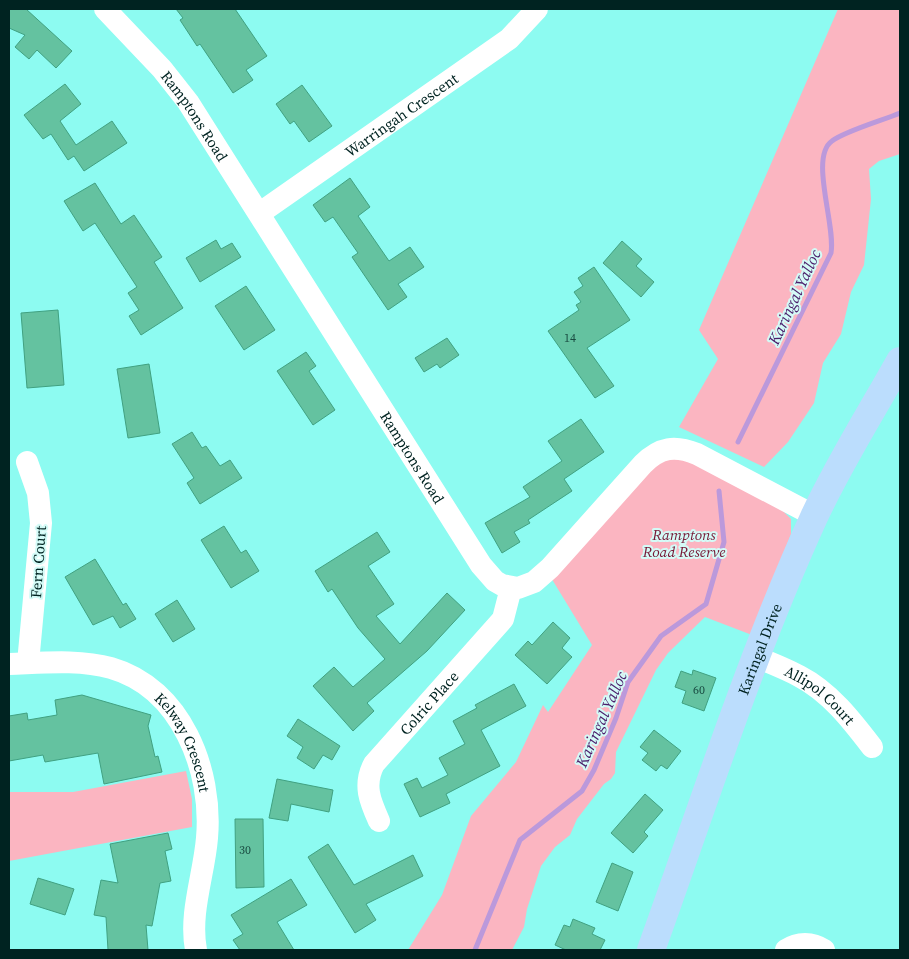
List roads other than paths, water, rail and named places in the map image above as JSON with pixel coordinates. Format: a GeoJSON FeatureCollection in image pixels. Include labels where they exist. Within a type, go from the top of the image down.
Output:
{"type":"FeatureCollection","features":[{"type":"Feature","properties":{"kind":"main road","name":"Karingal Drive"},"geometry":{"type":"LineString","coordinates":[[651,950],[756,657],[815,516],[844,459],[900,361]]}},
{"type":"Feature","properties":{"kind":"street","name":"Ramptons Road"},"geometry":{"type":"LineString","coordinates":[[106,9],[176,85],[260,213],[481,565],[494,581],[511,588]]}},
{"type":"Feature","properties":{"kind":"street","name":"Warringah Crescent"},"geometry":{"type":"LineString","coordinates":[[260,213],[509,39],[537,9]]}},
{"type":"Feature","properties":{"kind":"street"},"geometry":{"type":"LineString","coordinates":[[511,588],[526,586],[542,577],[643,464],[658,451],[666,448],[681,448],[698,454],[815,516]]}},
{"type":"Feature","properties":{"kind":"street","name":"Fern Court"},"geometry":{"type":"LineString","coordinates":[[18,663],[41,524],[38,493],[27,462]]}},
{"type":"Feature","properties":{"kind":"street","name":"Colric Place"},"geometry":{"type":"LineString","coordinates":[[379,821],[367,790],[369,773],[374,764],[503,618],[511,588]]}},
{"type":"Feature","properties":{"kind":"street","name":"Allipol Court"},"geometry":{"type":"LineString","coordinates":[[756,657],[801,677],[823,692],[843,711],[872,747]]}},
{"type":"Feature","properties":{"kind":"street","name":"Kelway Crescent"},"geometry":{"type":"LineString","coordinates":[[18,663],[90,664],[128,673],[149,685],[166,702],[180,721],[197,758],[206,801],[207,838],[194,921],[196,950]]}},
{"type":"Feature","properties":{"kind":"street"},"geometry":{"type":"LineString","coordinates":[[786,950],[794,945],[808,944],[824,950]]}},
{"type":"Feature","properties":{"kind":"waterway","name":"Karingal Yalloc"},"geometry":{"type":"LineString","coordinates":[[738,442],[831,253],[832,241],[823,176],[823,161],[826,149],[838,137],[900,113]]}},
{"type":"Feature","properties":{"kind":"waterway","name":"Karingal Yalloc"},"geometry":{"type":"LineString","coordinates":[[475,950],[520,840],[582,791],[594,770],[616,718],[628,682],[661,636],[706,604],[724,542],[719,491]]}},
{"type":"Feature","properties":{"kind":"park label","name":"Ramptons Road Reserve"},"geometry":{"type":"Point","coordinates":[684,542]}}]}
